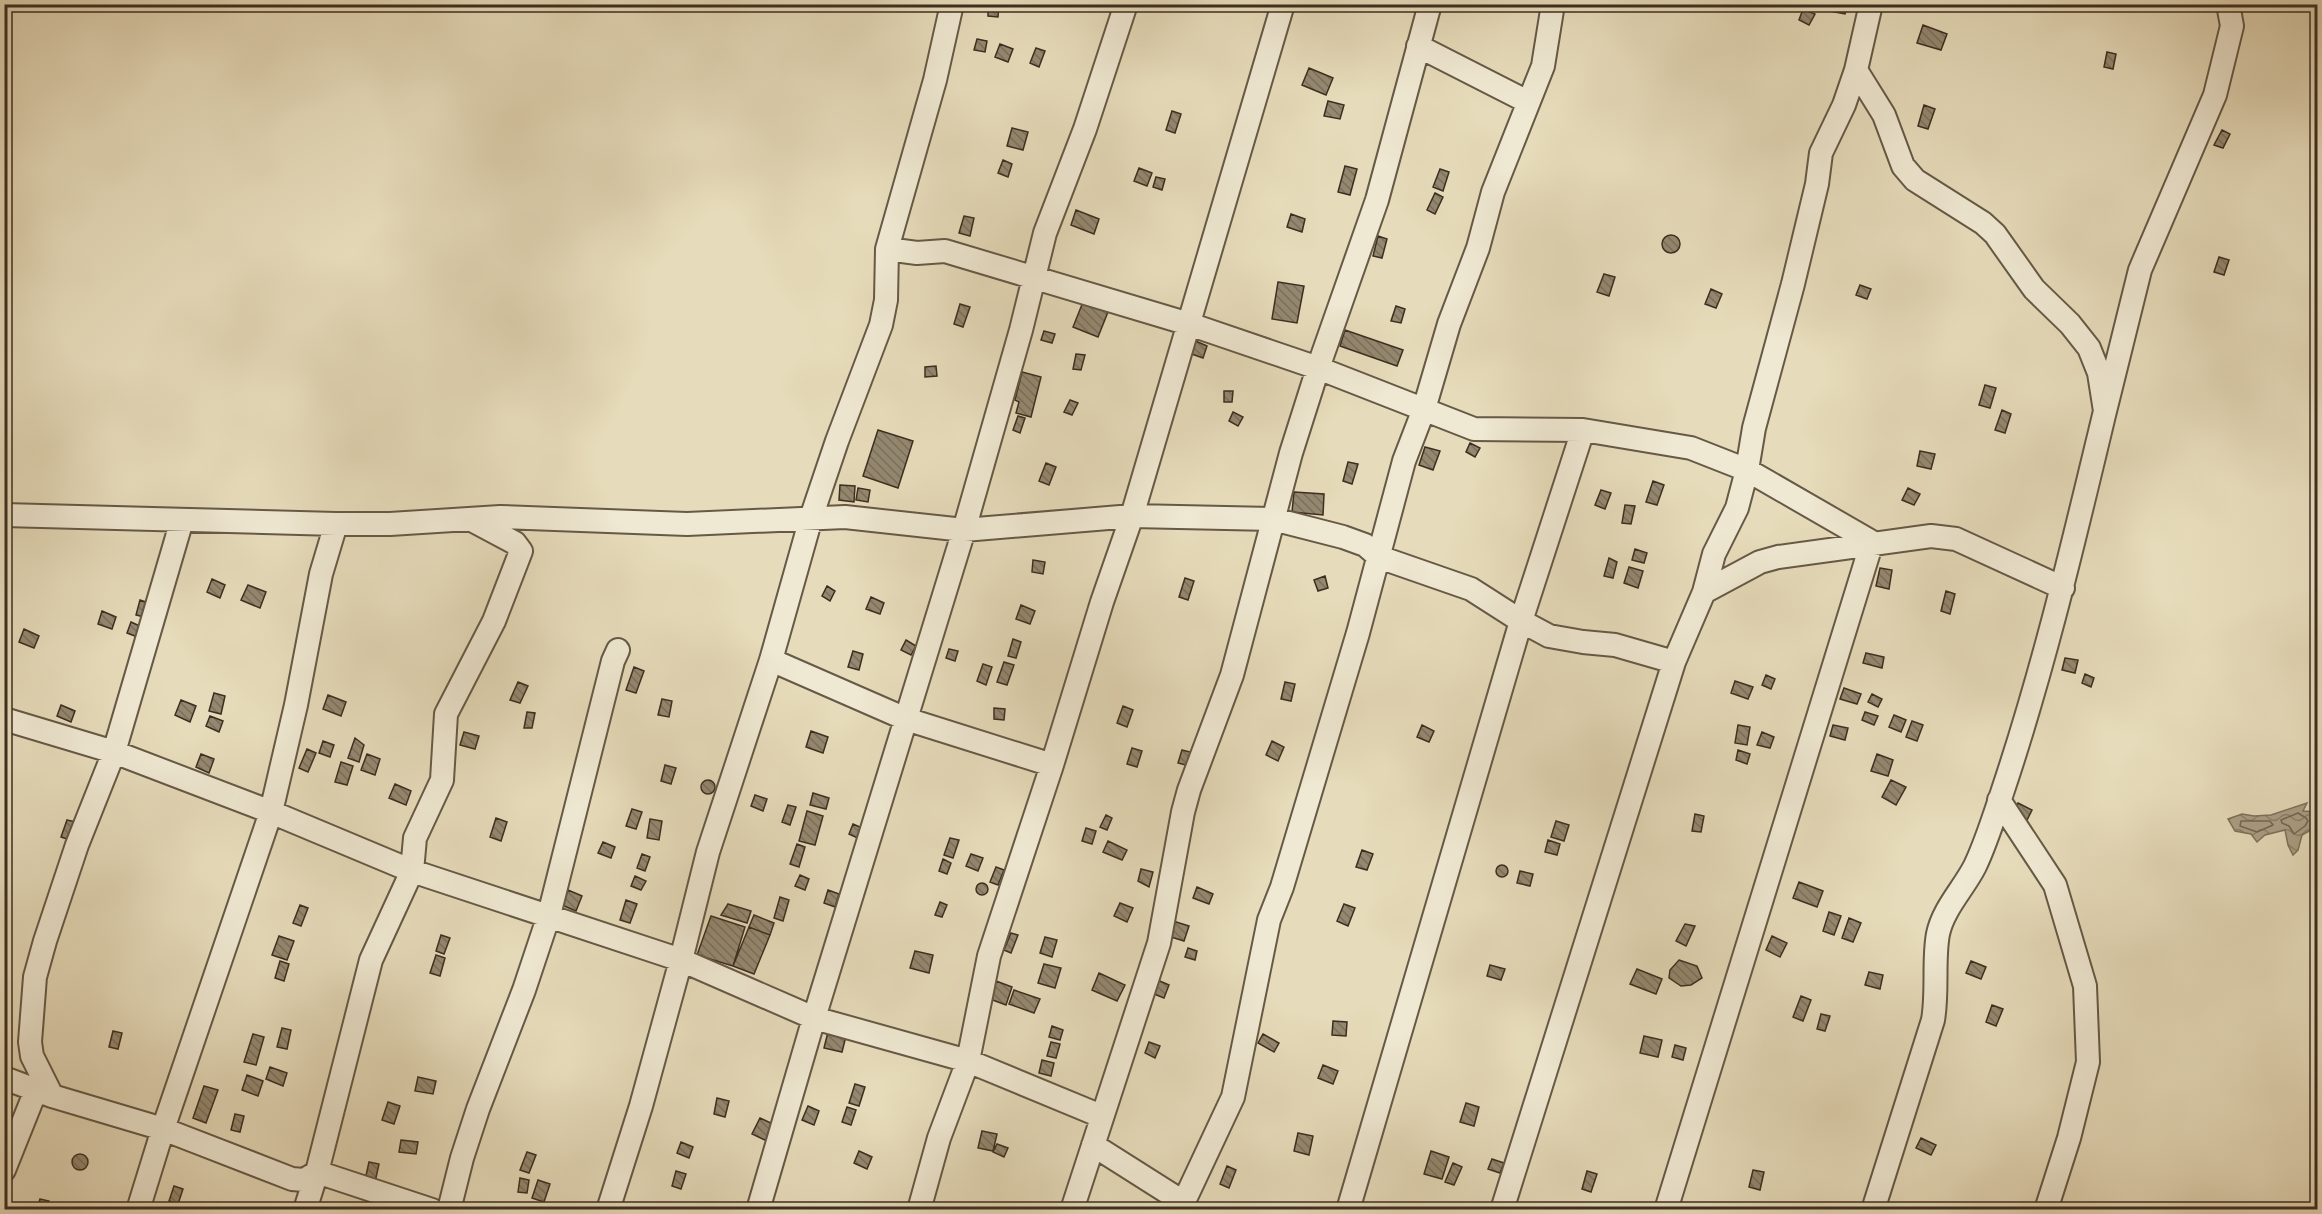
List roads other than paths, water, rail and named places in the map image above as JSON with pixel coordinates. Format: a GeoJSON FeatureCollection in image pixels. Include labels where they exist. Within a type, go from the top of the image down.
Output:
{"type":"FeatureCollection","features":[{"type":"Feature","properties":{"kind":"street"},"geometry":{"type":"LineString","coordinates":[[608,1209],[641,1106],[708,852],[771,660],[811,518],[837,441],[881,325],[886,300],[887,249],[935,80],[952,4]]}},
{"type":"Feature","properties":{"kind":"street"},"geometry":{"type":"LineString","coordinates":[[758,1209],[814,1017],[964,530],[1045,233],[1085,129],[1126,4]]}},
{"type":"Feature","properties":{"kind":"street"},"geometry":{"type":"LineString","coordinates":[[919,1209],[939,1138],[968,1060],[989,956],[1052,765],[1102,602],[1132,516],[1283,4]]}},
{"type":"Feature","properties":{"kind":"street"},"geometry":{"type":"LineString","coordinates":[[1072,1209],[1160,944],[1183,812],[1189,790],[1235,665],[1291,453],[1377,200],[1430,4]]}},
{"type":"Feature","properties":{"kind":"street"},"geometry":{"type":"LineString","coordinates":[[1093,1145],[1182,1206],[1235,1089],[1269,920],[1282,887],[1379,557],[1396,488],[1424,409],[1449,324],[1478,248],[1493,192],[1543,66],[1553,4]]}},
{"type":"Feature","properties":{"kind":"street"},"geometry":{"type":"LineString","coordinates":[[1502,1209],[1674,662],[1704,592],[1714,554],[1737,508],[1747,470],[1754,428],[1817,184],[1821,153],[1844,105],[1856,70],[1871,4]]}},
{"type":"Feature","properties":{"kind":"street"},"geometry":{"type":"LineString","coordinates":[[1873,1209],[1933,1020],[1936,1003],[1938,935],[1941,923],[1974,867],[2000,800],[2036,687],[2063,588],[2140,270],[2215,95],[2232,26],[2228,4]]}},
{"type":"Feature","properties":{"kind":"street"},"geometry":{"type":"LineString","coordinates":[[1418,46],[1528,102]]}},
{"type":"Feature","properties":{"kind":"street"},"geometry":{"type":"LineString","coordinates":[[1856,70],[1884,115],[1903,166],[1915,180],[1983,223],[1995,234],[2034,289],[2070,324],[2089,348],[2099,373],[2105,411]]}},
{"type":"Feature","properties":{"kind":"street"},"geometry":{"type":"LineString","coordinates":[[887,249],[918,253],[945,251],[1189,324],[1318,368],[1474,429],[1582,430],[1691,448],[1747,470],[1872,542]]}},
{"type":"Feature","properties":{"kind":"street"},"geometry":{"type":"LineString","coordinates":[[1348,1209],[1521,621],[1582,430]]}},
{"type":"Feature","properties":{"kind":"street"},"geometry":{"type":"LineString","coordinates":[[4,515],[336,524],[390,524],[512,517],[687,524],[845,517],[964,530],[1132,516],[1273,519],[1354,541],[1365,545],[1379,557],[1471,589],[1549,636],[1616,645],[1674,662]]}},
{"type":"Feature","properties":{"kind":"street"},"geometry":{"type":"LineString","coordinates":[[305,1209],[317,1172],[371,960],[412,871],[415,838],[442,780],[446,714],[494,621],[521,551],[515,543],[467,518]]}},
{"type":"Feature","properties":{"kind":"street"},"geometry":{"type":"LineString","coordinates":[[4,1170],[44,1093],[30,1042],[36,977],[45,941],[77,845],[114,752],[182,520]]}},
{"type":"Feature","properties":{"kind":"street"},"geometry":{"type":"LineString","coordinates":[[138,1209],[163,1129],[272,812],[296,705],[321,574],[336,524]]}},
{"type":"Feature","properties":{"kind":"street"},"geometry":{"type":"LineString","coordinates":[[1704,592],[1760,562],[1791,554],[1931,536],[1956,539],[2063,588]]}},
{"type":"Feature","properties":{"kind":"street"},"geometry":{"type":"LineString","coordinates":[[1666,1209],[1872,542]]}},
{"type":"Feature","properties":{"kind":"street"},"geometry":{"type":"LineString","coordinates":[[449,1209],[472,1129],[549,915],[610,672],[618,650]]}},
{"type":"Feature","properties":{"kind":"street"},"geometry":{"type":"LineString","coordinates":[[771,660],[906,719],[1052,765]]}},
{"type":"Feature","properties":{"kind":"street"},"geometry":{"type":"LineString","coordinates":[[4,718],[114,752],[272,812],[412,871],[681,960],[814,1017],[968,1060],[1101,1116]]}},
{"type":"Feature","properties":{"kind":"street"},"geometry":{"type":"LineString","coordinates":[[2000,800],[2055,885],[2085,986],[2088,1062],[2069,1138],[2046,1209]]}},
{"type":"Feature","properties":{"kind":"street"},"geometry":{"type":"LineString","coordinates":[[4,1078],[44,1093],[163,1129],[292,1179],[304,1180],[317,1172],[432,1209]]}},
{"type":"Feature","properties":{"kind":"water"},"geometry":{"type":"Polygon","coordinates":[[[2307,803],[2303,811],[2317,812],[2317,823],[2302,835],[2298,850],[2293,855],[2285,830],[2265,835],[2257,842],[2251,834],[2235,831],[2228,819],[2242,814],[2271,815],[2307,803]]]}}]}
